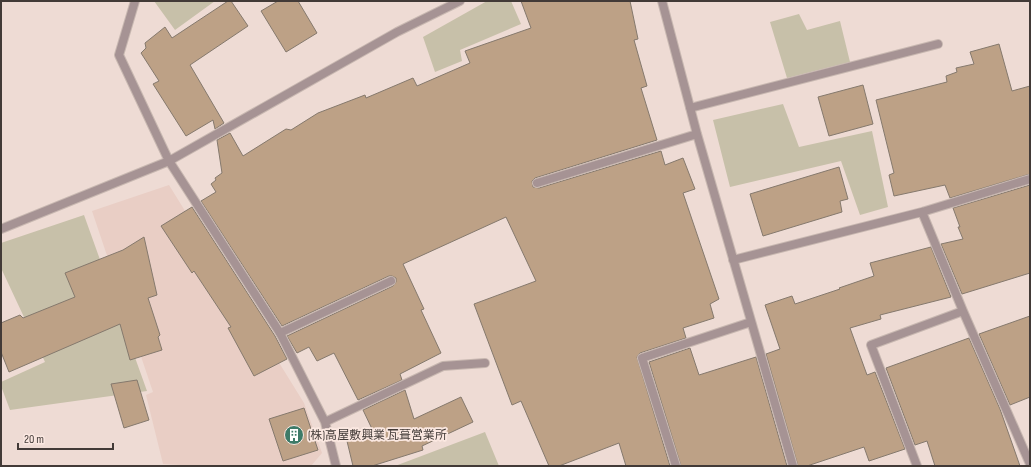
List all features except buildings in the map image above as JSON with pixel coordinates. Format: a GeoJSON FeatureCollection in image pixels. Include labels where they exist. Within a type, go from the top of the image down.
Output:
{"type":"FeatureCollection","features":[{"type":"Feature","properties":{"kind":"street"},"geometry":{"type":"LineString","coordinates":[[135,1],[119,55],[169,161],[280,332],[325,422],[336,466]]}},
{"type":"Feature","properties":{"kind":"street"},"geometry":{"type":"LineString","coordinates":[[1,229],[169,161],[397,32],[460,1]]}},
{"type":"Feature","properties":{"kind":"street"},"geometry":{"type":"LineString","coordinates":[[662,1],[697,134],[750,322],[793,466]]}},
{"type":"Feature","properties":{"kind":"street"},"geometry":{"type":"LineString","coordinates":[[690,108],[938,44]]}},
{"type":"Feature","properties":{"kind":"street"},"geometry":{"type":"LineString","coordinates":[[538,183],[697,134]]}},
{"type":"Feature","properties":{"kind":"street"},"geometry":{"type":"LineString","coordinates":[[733,260],[922,212],[1030,179]]}},
{"type":"Feature","properties":{"kind":"street"},"geometry":{"type":"LineString","coordinates":[[922,212],[963,311],[1030,464]]}},
{"type":"Feature","properties":{"kind":"street"},"geometry":{"type":"LineString","coordinates":[[280,332],[391,281]]}},
{"type":"Feature","properties":{"kind":"street"},"geometry":{"type":"LineString","coordinates":[[917,466],[871,345],[963,311]]}},
{"type":"Feature","properties":{"kind":"street"},"geometry":{"type":"LineString","coordinates":[[676,466],[642,358],[750,322]]}},
{"type":"Feature","properties":{"kind":"street"},"geometry":{"type":"LineString","coordinates":[[325,422],[443,366],[485,363]]}},
{"type":"Feature","properties":{"kind":"shaded area"},"geometry":{"type":"Polygon","coordinates":[[[154,1],[215,1],[175,30],[154,1]]]}},
{"type":"Feature","properties":{"kind":"shaded area"},"geometry":{"type":"Polygon","coordinates":[[[487,1],[511,1],[521,24],[460,50],[462,61],[435,72],[423,37],[487,1]]]}},
{"type":"Feature","properties":{"kind":"shaded area"},"geometry":{"type":"Polygon","coordinates":[[[799,14],[807,30],[840,21],[850,62],[787,78],[770,22],[799,14]]]}},
{"type":"Feature","properties":{"kind":"shaded area"},"geometry":{"type":"Polygon","coordinates":[[[783,104],[799,147],[872,131],[888,207],[860,215],[841,161],[730,187],[713,120],[783,104]]]}},
{"type":"Feature","properties":{"kind":"shaded area"},"geometry":{"type":"Polygon","coordinates":[[[169,185],[304,403],[322,453],[311,466],[198,466],[163,464],[146,395],[153,392],[92,211],[169,185]]]}},
{"type":"Feature","properties":{"kind":"shaded area"},"geometry":{"type":"Polygon","coordinates":[[[84,215],[147,391],[10,410],[1,386],[1,382],[45,362],[1,268],[1,243],[84,215]]]}},
{"type":"Feature","properties":{"kind":"shaded area"},"geometry":{"type":"Polygon","coordinates":[[[485,432],[499,466],[395,466],[485,432]]]}},
{"type":"Feature","properties":{"kind":"place","name":"(株)高屋敷興業 瓦葺営業所"},"geometry":{"type":"Point","coordinates":[294,435]}}]}
